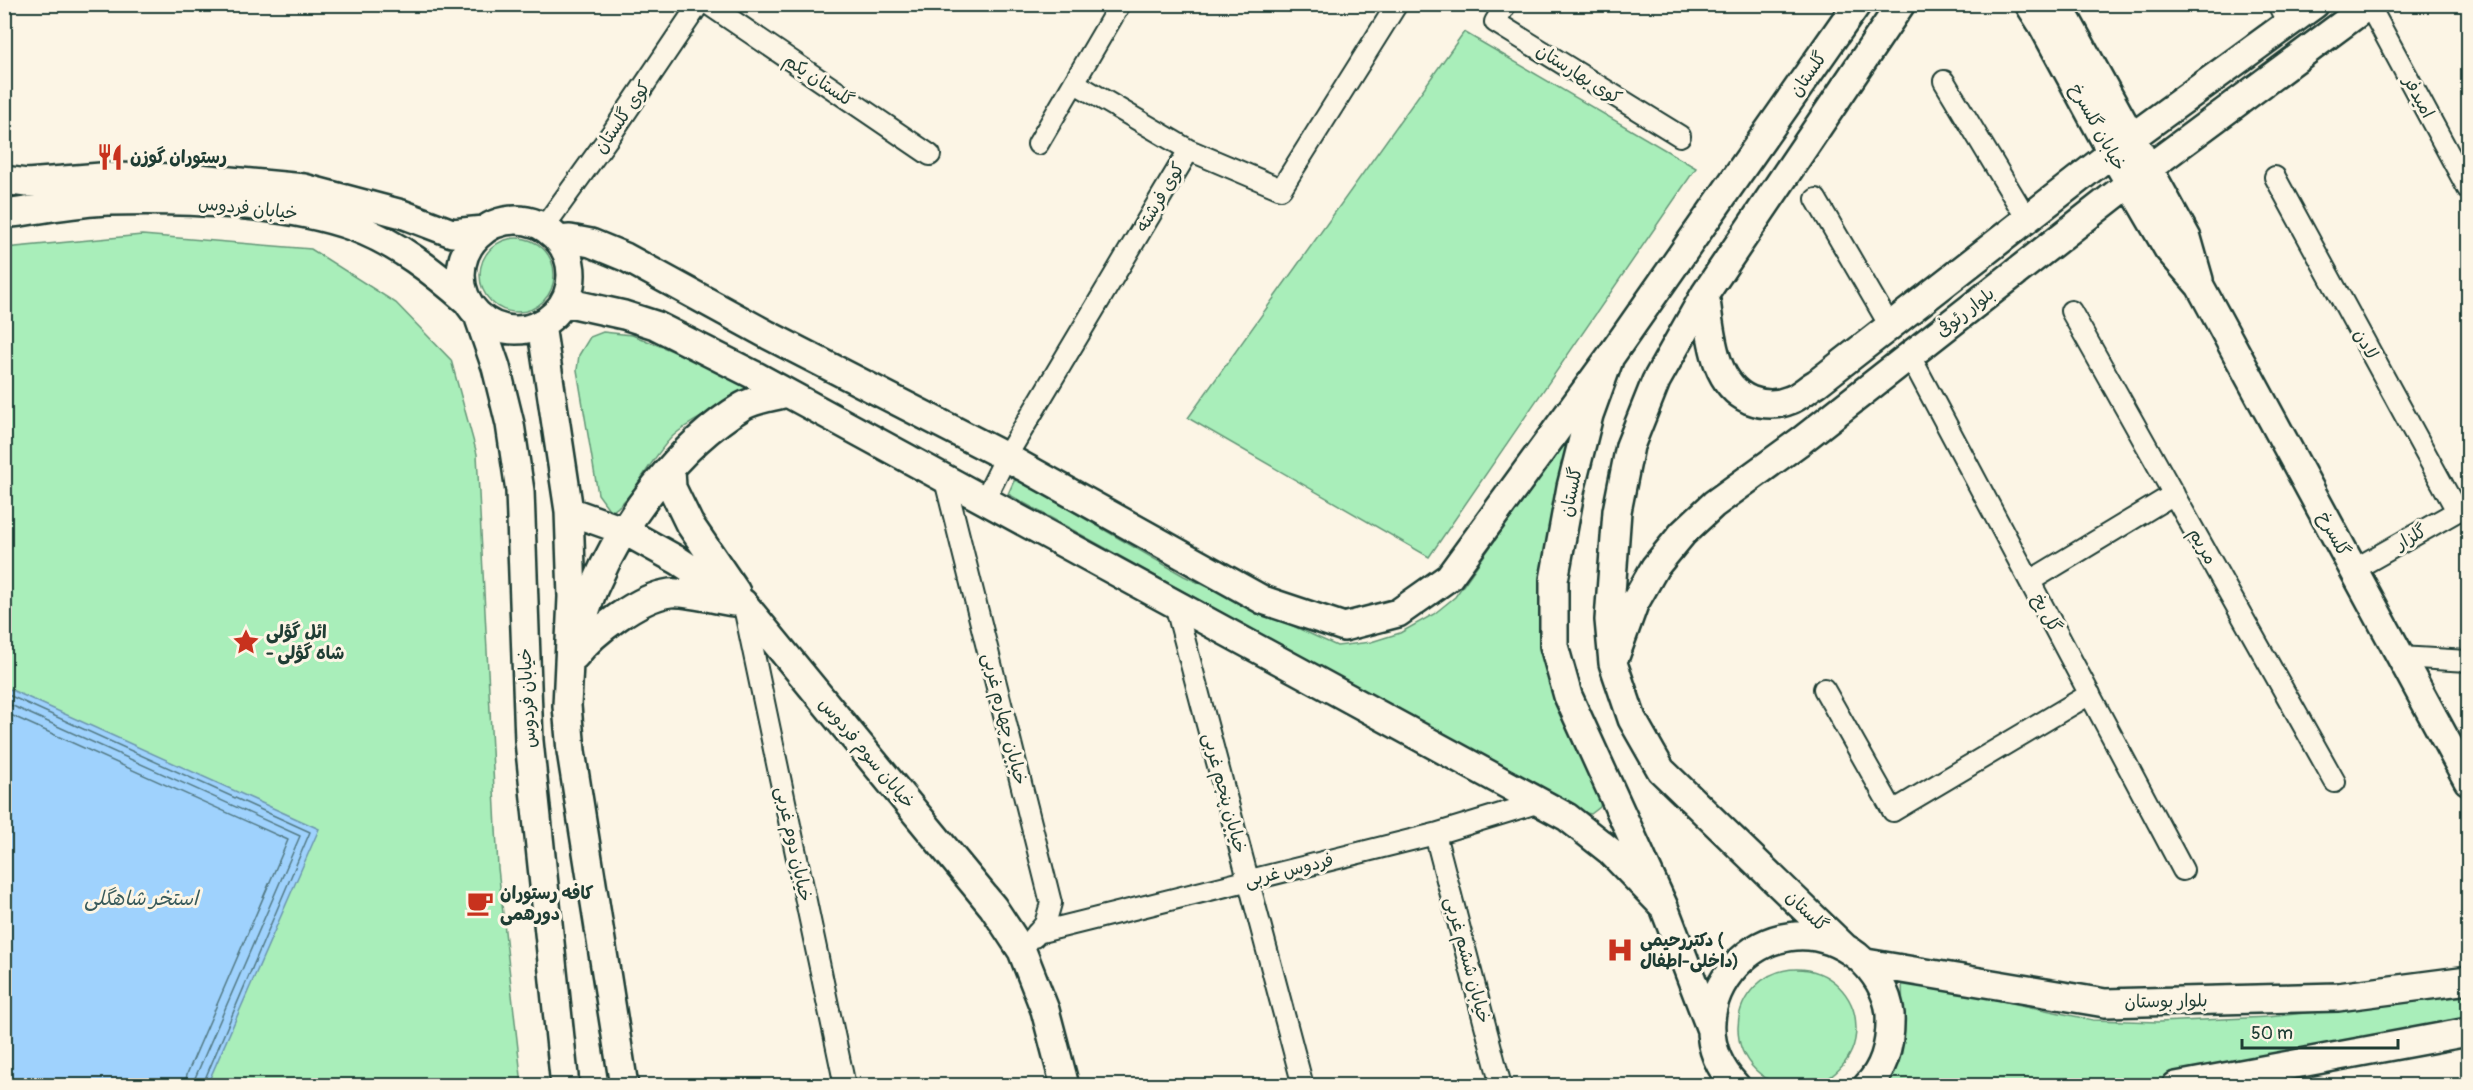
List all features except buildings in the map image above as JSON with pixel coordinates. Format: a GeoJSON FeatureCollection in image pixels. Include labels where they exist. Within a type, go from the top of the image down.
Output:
{"type":"FeatureCollection","features":[{"type":"Feature","properties":{"kind":"main road","name":"گلستان"},"geometry":{"type":"LineString","coordinates":[[1714,1042],[1664,908],[1568,696],[1554,646],[1554,580],[1571,487],[1589,415],[1610,357],[1857,4]]}},
{"type":"Feature","properties":{"kind":"main road","name":"گلستان"},"geometry":{"type":"LineString","coordinates":[[1844,947],[1661,771],[1632,719],[1613,663],[1609,620],[1617,511],[1630,446],[1656,381],[1705,294],[1901,4]]}},
{"type":"Feature","properties":{"kind":"main road","name":"خیابان گلسرخ"},"geometry":{"type":"LineString","coordinates":[[2029,4],[2122,145],[2200,286]]}},
{"type":"Feature","properties":{"kind":"main road","name":"خیابان گلسرخ"},"geometry":{"type":"LineString","coordinates":[[2058,4],[2122,145]]}},
{"type":"Feature","properties":{"kind":"main road","name":"بلوار رئوفی"},"geometry":{"type":"LineString","coordinates":[[1705,294],[1716,360],[1727,382],[1744,397],[1763,405],[1790,400],[1817,383],[2122,145],[2283,14],[2315,4]]}},
{"type":"Feature","properties":{"kind":"main road","name":"بلوار رئوفی"},"geometry":{"type":"LineString","coordinates":[[1613,663],[1634,604],[1655,567],[1683,533],[1714,504],[1802,440],[2139,175],[2370,5]]}},
{"type":"Feature","properties":{"kind":"main road","name":"خیابان فردوس"},"geometry":{"type":"LineString","coordinates":[[4,180],[27,183],[101,177],[198,178],[304,188],[402,214],[453,233],[484,230]]}},
{"type":"Feature","properties":{"kind":"main road","name":"خیابان فردوس"},"geometry":{"type":"LineString","coordinates":[[4,214],[108,201],[204,202],[305,213],[355,227],[392,245],[436,274],[473,308],[496,367],[510,424],[520,491],[529,741],[565,1086]]}},
{"type":"Feature","properties":{"kind":"main road"},"geometry":{"type":"LineString","coordinates":[[551,233],[567,254],[571,270],[570,286],[565,302],[555,315],[541,325],[525,330],[508,330],[492,325],[473,308],[462,287],[463,263],[473,241],[484,230],[498,223],[514,220],[529,221],[551,233],[591,243],[625,257],[768,335],[1006,457],[1263,600],[1344,627],[1398,613],[1449,577],[1610,357]]}},
{"type":"Feature","properties":{"kind":"main road","name":"گلسرخ"},"geometry":{"type":"LineString","coordinates":[[2200,286],[2469,781]]}},
{"type":"Feature","properties":{"kind":"main road"},"geometry":{"type":"LineString","coordinates":[[565,302],[655,325],[787,393],[1540,802],[1567,817],[1610,851],[1664,908]]}},
{"type":"Feature","properties":{"kind":"main road"},"geometry":{"type":"LineString","coordinates":[[541,325],[569,511],[572,597],[567,706],[571,751],[624,1086]]}},
{"type":"Feature","properties":{"kind":"main road"},"geometry":{"type":"LineString","coordinates":[[1890,326],[1910,356]]}},
{"type":"Feature","properties":{"kind":"main road"},"geometry":{"type":"LineString","coordinates":[[568,667],[594,588],[625,531],[654,486],[701,438],[744,405],[787,393]]}},
{"type":"Feature","properties":{"kind":"main road"},"geometry":{"type":"LineString","coordinates":[[671,469],[672,488],[689,523],[743,603]]}},
{"type":"Feature","properties":{"kind":"main road","name":"خیابان سوم فردوس"},"geometry":{"type":"LineString","coordinates":[[569,511],[625,531],[679,561],[743,603],[993,907],[1030,942],[1065,1086]]}},
{"type":"Feature","properties":{"kind":"main road"},"geometry":{"type":"LineString","coordinates":[[568,667],[582,647],[613,621],[637,606],[670,593],[743,603]]}},
{"type":"Feature","properties":{"kind":"main road"},"geometry":{"type":"LineString","coordinates":[[1725,1086],[1714,1042],[1714,1003],[1725,978],[1743,957],[1765,942],[1792,936],[1819,937],[1844,947],[1866,963],[1881,984],[1889,1008],[1891,1034],[1885,1058],[1867,1086]]}},
{"type":"Feature","properties":{"kind":"main road","name":"بلوار بوستان"},"geometry":{"type":"LineString","coordinates":[[1866,963],[2104,1003],[2338,997],[2469,980]]}},
{"type":"Feature","properties":{"kind":"main road"},"geometry":{"type":"LineString","coordinates":[[2176,1086],[2215,1082],[2469,1032]]}},
{"type":"Feature","properties":{"kind":"main road"},"geometry":{"type":"LineString","coordinates":[[1714,1042],[1728,1078],[1736,1086]]}},
{"type":"Feature","properties":{"kind":"street","name":"کوی گلستان"},"geometry":{"type":"LineString","coordinates":[[551,233],[614,130],[699,4]]}},
{"type":"Feature","properties":{"kind":"street","name":"گلستان یکم"},"geometry":{"type":"LineString","coordinates":[[708,4],[930,155]]}},
{"type":"Feature","properties":{"kind":"street"},"geometry":{"type":"LineString","coordinates":[[1038,144],[1120,4]]}},
{"type":"Feature","properties":{"kind":"street","name":"کوی فرشته"},"geometry":{"type":"LineString","coordinates":[[984,501],[1006,457],[1189,150],[1281,189],[1397,4]]}},
{"type":"Feature","properties":{"kind":"street","name":"کوی بهارستان"},"geometry":{"type":"LineString","coordinates":[[1506,4],[1495,22],[1680,136]]}},
{"type":"Feature","properties":{"kind":"street","name":"امیدفر"},"geometry":{"type":"LineString","coordinates":[[2370,5],[2469,189]]}},
{"type":"Feature","properties":{"kind":"street"},"geometry":{"type":"LineString","coordinates":[[1944,81],[2027,219]]}},
{"type":"Feature","properties":{"kind":"street"},"geometry":{"type":"LineString","coordinates":[[1075,83],[1189,150]]}},
{"type":"Feature","properties":{"kind":"street","name":"لادن"},"geometry":{"type":"LineString","coordinates":[[2275,177],[2463,508]]}},
{"type":"Feature","properties":{"kind":"street"},"geometry":{"type":"LineString","coordinates":[[1816,200],[1890,326]]}},
{"type":"Feature","properties":{"kind":"street","name":"مریم"},"geometry":{"type":"LineString","coordinates":[[2071,311],[2335,782]]}},
{"type":"Feature","properties":{"kind":"street","name":"گل یخ"},"geometry":{"type":"LineString","coordinates":[[1910,356],[2183,870]]}},
{"type":"Feature","properties":{"kind":"street","name":"خیابان چهارم غربی"},"geometry":{"type":"LineString","coordinates":[[945,480],[1050,903],[1045,924],[1030,942]]}},
{"type":"Feature","properties":{"kind":"street"},"geometry":{"type":"LineString","coordinates":[[2030,581],[2174,494]]}},
{"type":"Feature","properties":{"kind":"street","name":"گلزار"},"geometry":{"type":"LineString","coordinates":[[2353,570],[2463,508]]}},
{"type":"Feature","properties":{"kind":"street","name":"خیابان دوم غربی"},"geometry":{"type":"LineString","coordinates":[[743,603],[845,1086]]}},
{"type":"Feature","properties":{"kind":"street","name":"خیابان پنجم غربی"},"geometry":{"type":"LineString","coordinates":[[1175,604],[1303,1086]]}},
{"type":"Feature","properties":{"kind":"street"},"geometry":{"type":"LineString","coordinates":[[2400,657],[2469,661]]}},
{"type":"Feature","properties":{"kind":"street"},"geometry":{"type":"LineString","coordinates":[[1824,689],[1893,812],[2090,694]]}},
{"type":"Feature","properties":{"kind":"street","name":"فردوس غربی"},"geometry":{"type":"LineString","coordinates":[[1030,942],[1248,881],[1434,834],[1540,802]]}},
{"type":"Feature","properties":{"kind":"street","name":"خیابان ششم غربی"},"geometry":{"type":"LineString","coordinates":[[1434,834],[1501,1086]]}},
{"type":"Feature","properties":{"kind":"green space"},"geometry":{"type":"Polygon","coordinates":[[[1464,32],[1696,168],[1429,557],[1188,418],[1464,32]]]}},
{"type":"Feature","properties":{"kind":"green space","name":"ائل گؤلی - شاه گؤلی"},"geometry":{"type":"Polygon","coordinates":[[[142,235],[311,249],[396,303],[451,360],[477,454],[498,868],[522,1085],[5,1085],[5,248],[142,235]]]}},
{"type":"Feature","properties":{"kind":"green space"},"geometry":{"type":"Polygon","coordinates":[[[517,238],[531,241],[543,249],[551,261],[554,275],[551,289],[543,301],[531,309],[517,312],[503,309],[491,301],[483,289],[480,275],[483,261],[491,249],[503,241],[517,238]]]}},
{"type":"Feature","properties":{"kind":"green space"},"geometry":{"type":"Polygon","coordinates":[[[603,332],[632,335],[693,359],[755,391],[681,429],[657,455],[627,498],[611,512],[598,494],[577,370],[579,355],[590,337],[603,332]]]}},
{"type":"Feature","properties":{"kind":"green space"},"geometry":{"type":"Polygon","coordinates":[[[1579,421],[1546,562],[1602,796],[1600,807],[1591,814],[1581,812],[1008,494],[1014,481],[1018,480],[1184,576],[1337,646],[1371,642],[1400,633],[1434,614],[1455,597],[1579,421]]]}},
{"type":"Feature","properties":{"kind":"green space"},"geometry":{"type":"Polygon","coordinates":[[[1797,969],[1808,970],[1830,979],[1846,995],[1855,1017],[1855,1039],[1846,1061],[1830,1077],[1808,1086],[1797,1087],[1786,1086],[1764,1077],[1748,1061],[1739,1039],[1738,1028],[1739,1017],[1748,995],[1764,979],[1786,970],[1797,969]]]}},
{"type":"Feature","properties":{"kind":"green space"},"geometry":{"type":"Polygon","coordinates":[[[1902,980],[2093,1020],[2159,1022],[2268,1017],[2468,996],[2468,1020],[2173,1078],[2110,1086],[1881,1086],[1903,1020],[1902,980]]]}},
{"type":"Feature","properties":{"kind":"water","name":"استخر شاهگلی"},"geometry":{"type":"Polygon","coordinates":[[[5,687],[319,829],[207,1085],[5,1085],[5,687]]]}},
{"type":"Feature","properties":{"kind":"place","name":"رستوران گوزن"},"geometry":{"type":"Point","coordinates":[110,157]}},
{"type":"Feature","properties":{"kind":"place","name":"ائل گؤلی - شاه گؤلی"},"geometry":{"type":"Point","coordinates":[246,642]}},
{"type":"Feature","properties":{"kind":"place","name":"کافه رستوران دورهمی"},"geometry":{"type":"Point","coordinates":[480,903]}},
{"type":"Feature","properties":{"kind":"place","name":"دکتررحیمی ( داخلی-اطفال)"},"geometry":{"type":"Point","coordinates":[1620,950]}}]}
